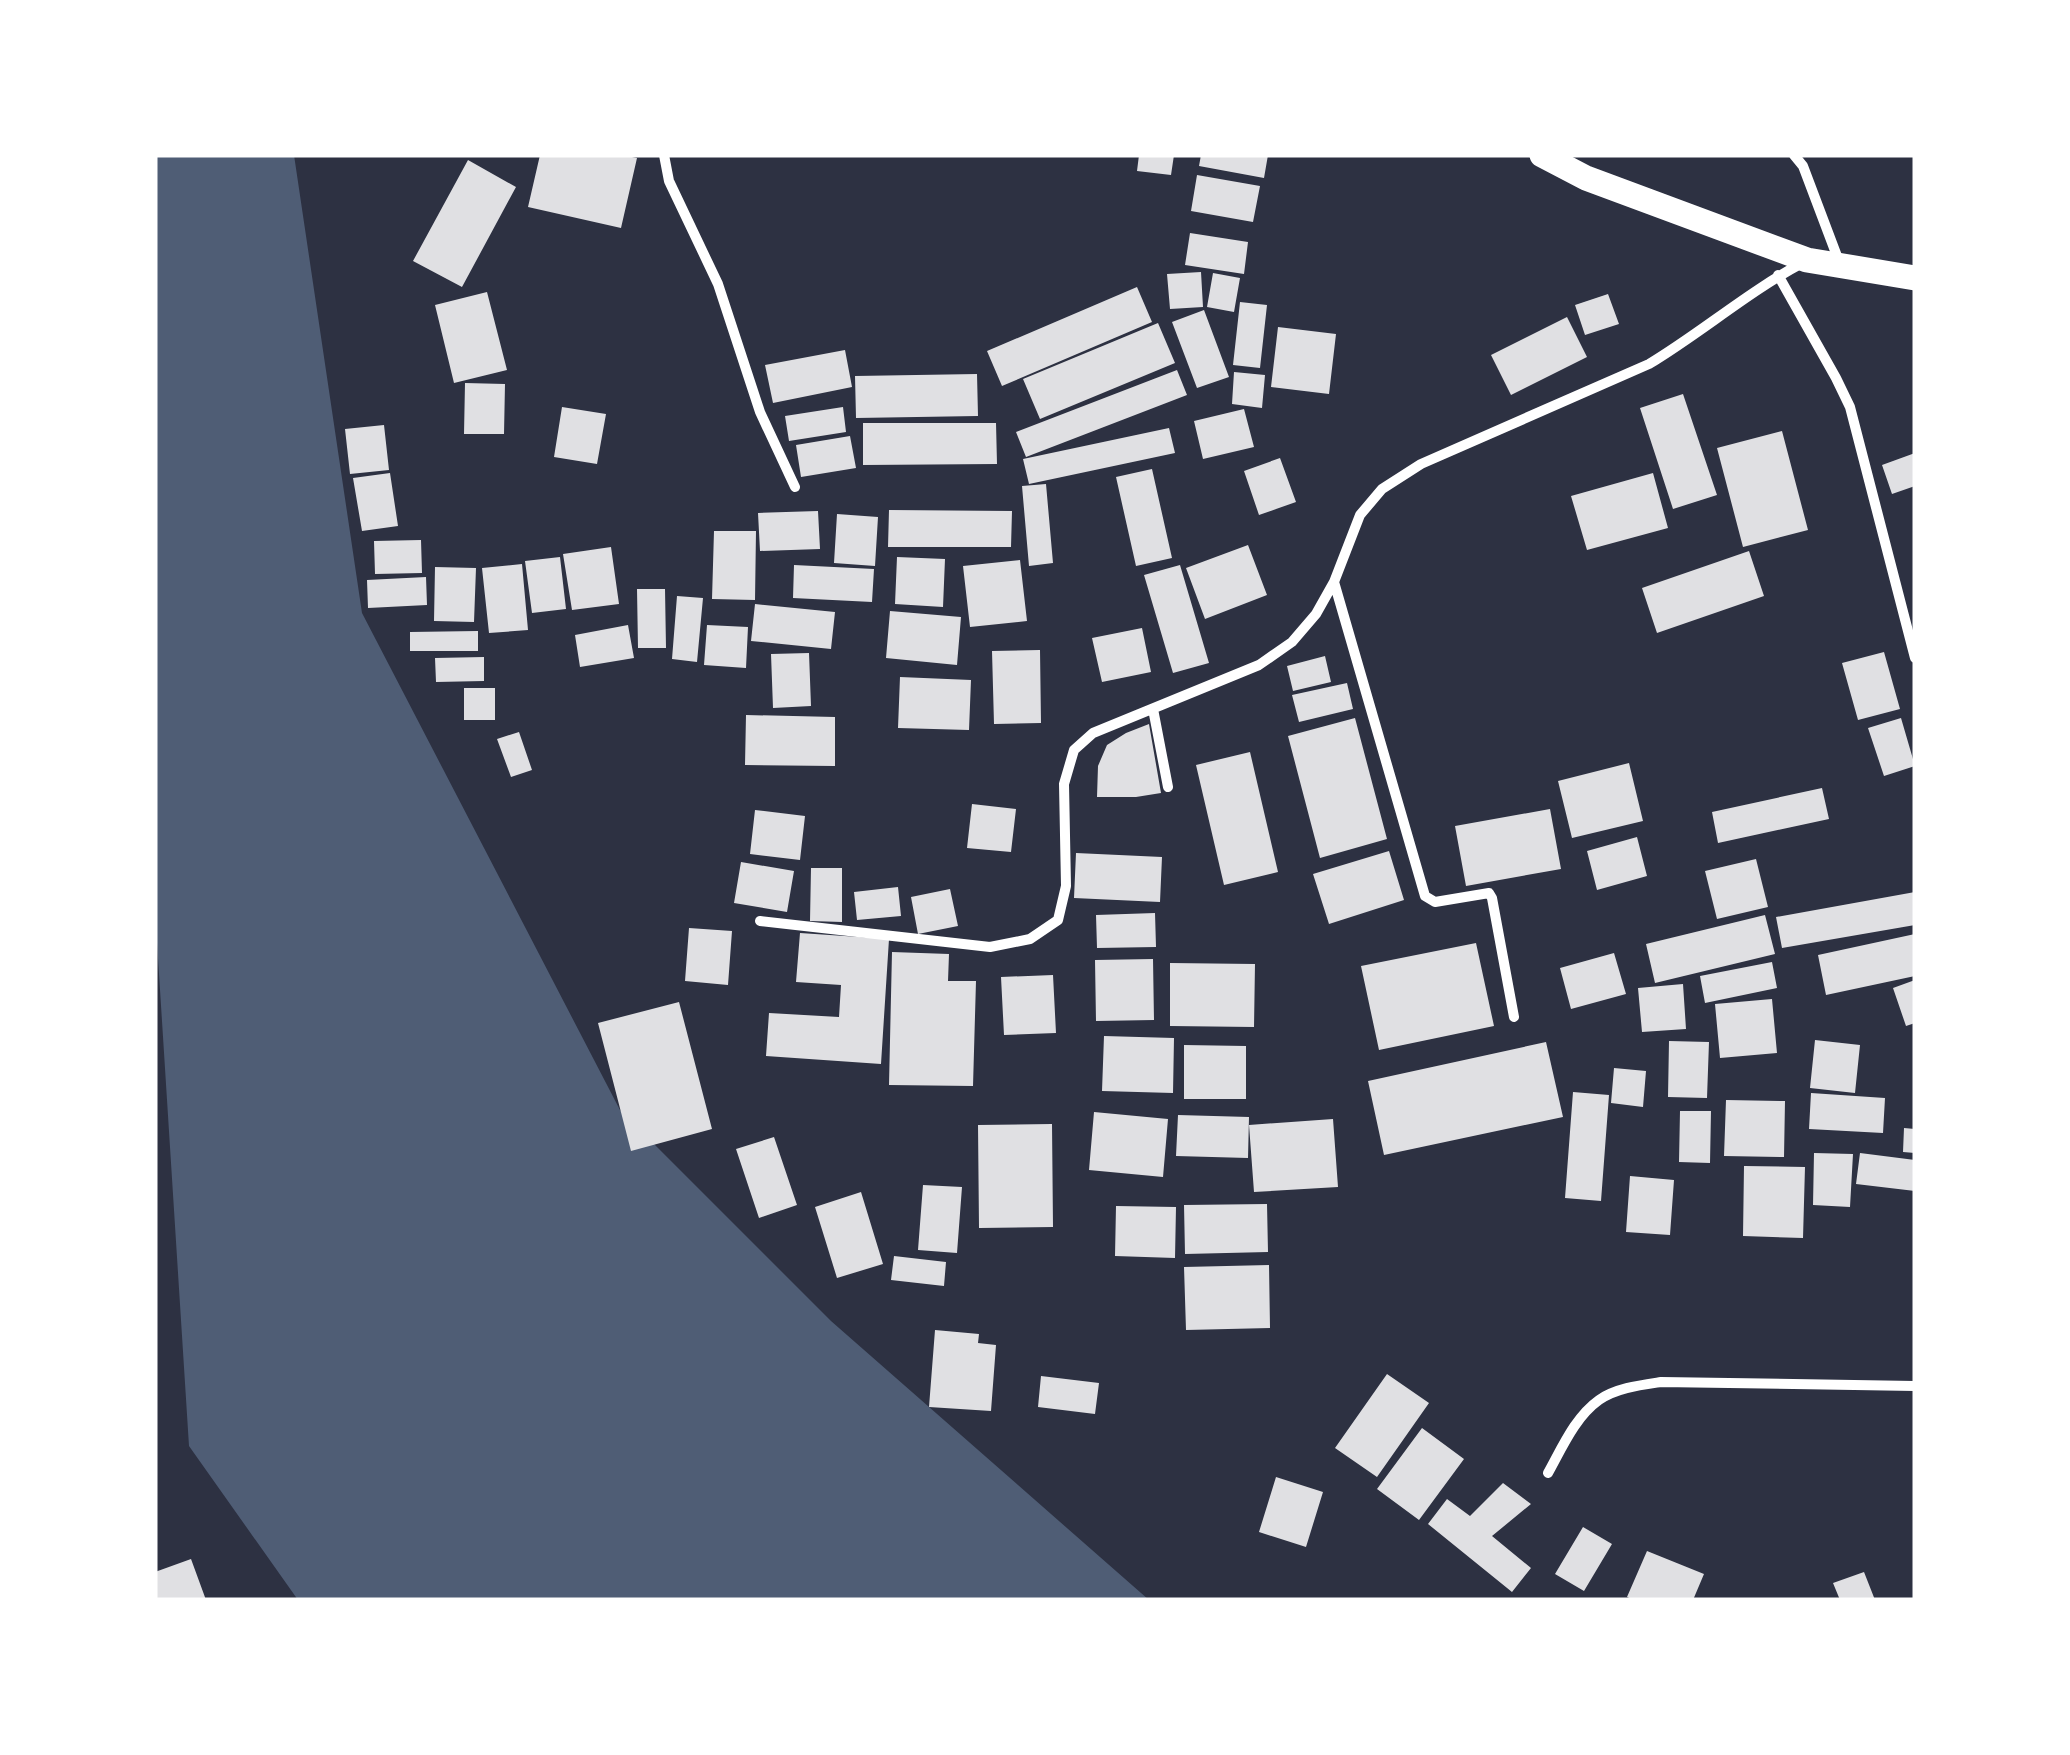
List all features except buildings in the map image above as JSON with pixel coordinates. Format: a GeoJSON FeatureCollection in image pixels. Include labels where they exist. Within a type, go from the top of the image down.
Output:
{"type":"FeatureCollection","features":[{"type":"Feature","properties":{"kind":"main road"},"geometry":{"type":"LineString","coordinates":[[1542,155],[1586,178],[1808,260],[1915,278]]}},
{"type":"Feature","properties":{"kind":"street"},"geometry":{"type":"LineString","coordinates":[[664,155],[669,181],[718,284],[760,412],[795,487]]}},
{"type":"Feature","properties":{"kind":"street"},"geometry":{"type":"LineString","coordinates":[[1794,155],[1804,166],[1840,265]]}},
{"type":"Feature","properties":{"kind":"street"},"geometry":{"type":"LineString","coordinates":[[760,920],[990,947],[1030,939],[1058,920],[1066,886],[1064,784],[1074,750],[1093,733],[1259,665],[1292,642],[1316,614],[1334,582],[1360,515],[1382,489],[1421,464],[1649,364],[1778,276],[1808,260]]}},
{"type":"Feature","properties":{"kind":"street"},"geometry":{"type":"LineString","coordinates":[[1778,276],[1850,407],[1915,658]]}},
{"type":"Feature","properties":{"kind":"street"},"geometry":{"type":"LineString","coordinates":[[1334,582],[1425,896],[1434,902],[1489,893],[1514,1017]]}},
{"type":"Feature","properties":{"kind":"street"},"geometry":{"type":"LineString","coordinates":[[1154,709],[1168,787]]}},
{"type":"Feature","properties":{"kind":"street"},"geometry":{"type":"LineString","coordinates":[[1548,1472],[1580,1418],[1600,1399],[1630,1388],[1661,1382],[1915,1386]]}},
{"type":"Feature","properties":{"kind":"water"},"geometry":{"type":"Polygon","coordinates":[[[155,155],[294,155],[362,613],[620,1110],[831,1321],[1149,1600],[298,1600],[189,1446],[155,911],[155,155]]]}}]}
